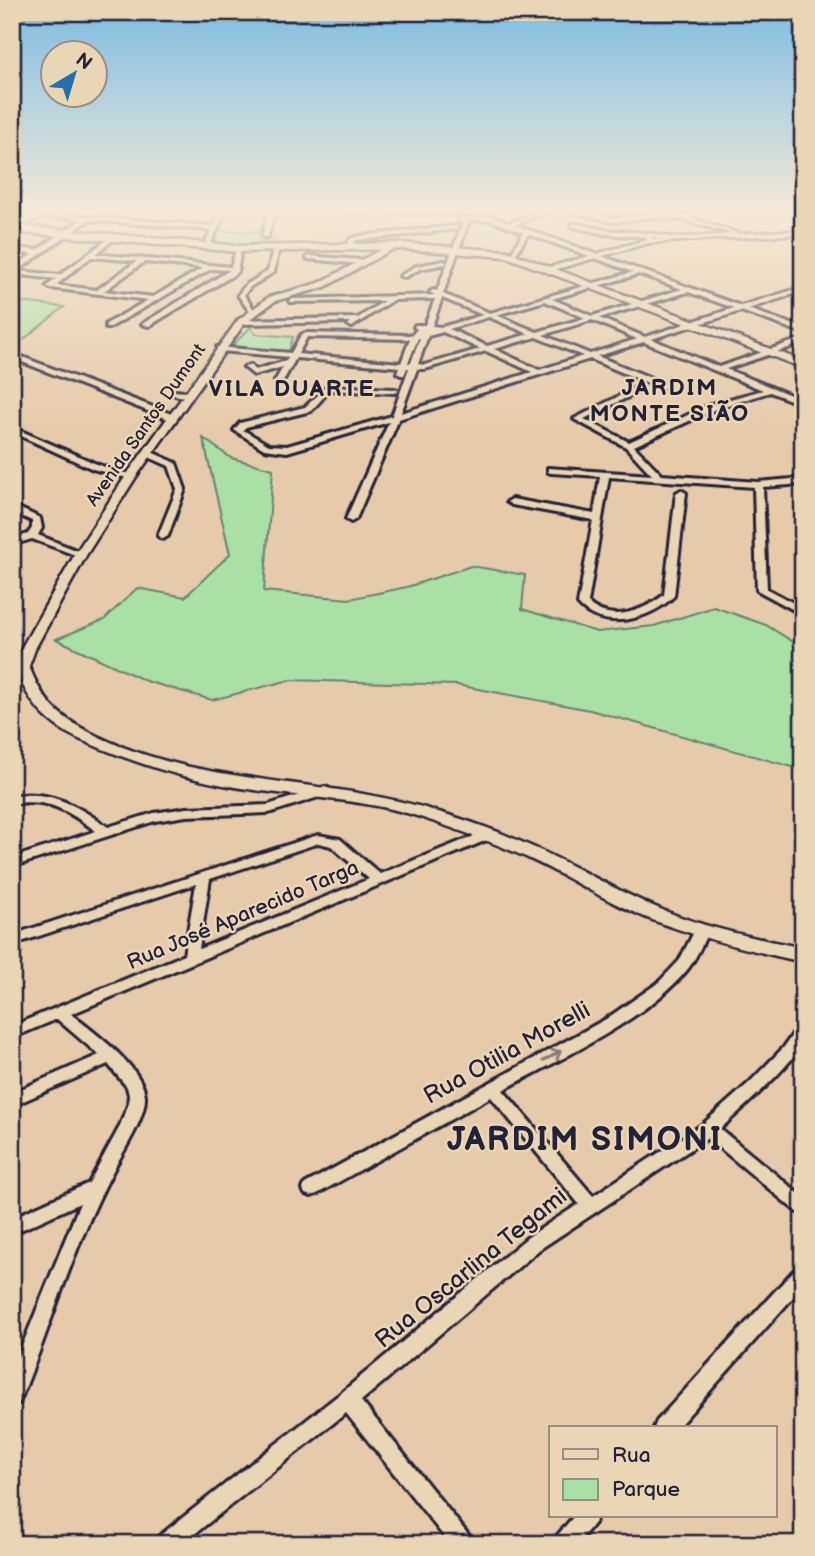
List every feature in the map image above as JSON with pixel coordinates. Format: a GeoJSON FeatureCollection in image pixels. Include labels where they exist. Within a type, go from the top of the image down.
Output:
{"type":"FeatureCollection","features":[{"type":"Feature","properties":{"kind":"main road"},"geometry":{"type":"LineString","coordinates":[[588,283],[803,365]]}},
{"type":"Feature","properties":{"kind":"street"},"geometry":{"type":"LineString","coordinates":[[55,283],[51,287],[154,299]]}},
{"type":"Feature","properties":{"kind":"street"},"geometry":{"type":"LineString","coordinates":[[98,292],[111,283]]}},
{"type":"Feature","properties":{"kind":"street"},"geometry":{"type":"LineString","coordinates":[[108,326],[182,283]]}},
{"type":"Feature","properties":{"kind":"street"},"geometry":{"type":"LineString","coordinates":[[146,324],[214,283]]}},
{"type":"Feature","properties":{"kind":"street"},"geometry":{"type":"LineString","coordinates":[[252,311],[241,295],[254,283]]}},
{"type":"Feature","properties":{"kind":"street","name":"Avenida Santos Dumont"},"geometry":{"type":"LineString","coordinates":[[17,666],[81,554],[172,417],[182,393],[252,311],[280,296],[326,283]]}},
{"type":"Feature","properties":{"kind":"street"},"geometry":{"type":"LineString","coordinates":[[390,421],[395,391],[425,336],[438,283]]}},
{"type":"Feature","properties":{"kind":"street"},"geometry":{"type":"LineString","coordinates":[[351,519],[390,421],[418,327],[440,283]]}},
{"type":"Feature","properties":{"kind":"street"},"geometry":{"type":"LineString","coordinates":[[279,381],[302,336],[309,333],[414,339],[602,283]]}},
{"type":"Feature","properties":{"kind":"street"},"geometry":{"type":"LineString","coordinates":[[668,283],[803,331]]}},
{"type":"Feature","properties":{"kind":"street"},"geometry":{"type":"LineString","coordinates":[[395,391],[328,388],[308,409],[243,425],[238,430],[267,447],[280,450],[390,421],[738,307],[803,289]]}},
{"type":"Feature","properties":{"kind":"street"},"geometry":{"type":"LineString","coordinates":[[220,348],[290,359],[425,367],[687,290]]}},
{"type":"Feature","properties":{"kind":"street"},"geometry":{"type":"LineString","coordinates":[[328,293],[389,298]]}},
{"type":"Feature","properties":{"kind":"street"},"geometry":{"type":"LineString","coordinates":[[292,301],[435,295],[493,314],[663,386]]}},
{"type":"Feature","properties":{"kind":"street"},"geometry":{"type":"LineString","coordinates":[[340,333],[389,298]]}},
{"type":"Feature","properties":{"kind":"street"},"geometry":{"type":"LineString","coordinates":[[545,299],[803,403]]}},
{"type":"Feature","properties":{"kind":"street"},"geometry":{"type":"LineString","coordinates":[[241,322],[359,320]]}},
{"type":"Feature","properties":{"kind":"street"},"geometry":{"type":"LineString","coordinates":[[418,327],[445,329],[538,372]]}},
{"type":"Feature","properties":{"kind":"street"},"geometry":{"type":"LineString","coordinates":[[720,369],[803,340]]}},
{"type":"Feature","properties":{"kind":"street"},"geometry":{"type":"LineString","coordinates":[[12,355],[172,417]]}},
{"type":"Feature","properties":{"kind":"street"},"geometry":{"type":"LineString","coordinates":[[248,367],[254,373],[290,359]]}},
{"type":"Feature","properties":{"kind":"street"},"geometry":{"type":"LineString","coordinates":[[638,390],[578,419],[629,445],[658,476]]}},
{"type":"Feature","properties":{"kind":"street"},"geometry":{"type":"LineString","coordinates":[[629,445],[715,406],[770,390]]}},
{"type":"Feature","properties":{"kind":"street"},"geometry":{"type":"LineString","coordinates":[[12,429],[96,467],[131,476]]}},
{"type":"Feature","properties":{"kind":"street"},"geometry":{"type":"LineString","coordinates":[[147,453],[173,465],[180,481],[181,489],[163,536]]}},
{"type":"Feature","properties":{"kind":"street"},"geometry":{"type":"LineString","coordinates":[[551,470],[758,485],[803,481]]}},
{"type":"Feature","properties":{"kind":"street"},"geometry":{"type":"LineString","coordinates":[[605,474],[583,604],[587,610],[599,614],[625,617],[644,611],[670,593],[681,494]]}},
{"type":"Feature","properties":{"kind":"street"},"geometry":{"type":"LineString","coordinates":[[758,485],[762,590],[801,609]]}},
{"type":"Feature","properties":{"kind":"street"},"geometry":{"type":"LineString","coordinates":[[512,502],[599,518]]}},
{"type":"Feature","properties":{"kind":"street"},"geometry":{"type":"LineString","coordinates":[[12,508],[37,520],[37,528],[32,536]]}},
{"type":"Feature","properties":{"kind":"street"},"geometry":{"type":"LineString","coordinates":[[12,542],[32,536],[81,554]]}},
{"type":"Feature","properties":{"kind":"street"},"geometry":{"type":"LineString","coordinates":[[17,666],[31,691],[48,712],[81,734],[115,748],[183,772],[241,783],[375,799],[489,834],[659,916],[701,932],[803,955]]}},
{"type":"Feature","properties":{"kind":"street"},"geometry":{"type":"LineString","coordinates":[[12,863],[154,817],[186,812],[269,810],[324,791]]}},
{"type":"Feature","properties":{"kind":"street"},"geometry":{"type":"LineString","coordinates":[[12,800],[35,796],[51,799],[68,805],[104,831]]}},
{"type":"Feature","properties":{"kind":"street","name":"Rua José Aparecido Targa"},"geometry":{"type":"LineString","coordinates":[[12,1032],[61,1014],[489,834]]}},
{"type":"Feature","properties":{"kind":"street"},"geometry":{"type":"LineString","coordinates":[[12,940],[318,839],[335,842],[379,880]]}},
{"type":"Feature","properties":{"kind":"street"},"geometry":{"type":"LineString","coordinates":[[190,959],[204,876]]}},
{"type":"Feature","properties":{"kind":"street","name":"Rua Otilia Morelli"},"geometry":{"type":"LineString","coordinates":[[311,1189],[611,1023],[663,987],[684,964],[701,932]]}},
{"type":"Feature","properties":{"kind":"street"},"geometry":{"type":"LineString","coordinates":[[12,1396],[17,1373],[96,1188],[132,1115],[137,1095],[133,1084],[109,1057],[61,1014]]}},
{"type":"Feature","properties":{"kind":"street","name":"Rua Oscarlina Tegami"},"geometry":{"type":"LineString","coordinates":[[165,1544],[348,1400],[534,1243],[709,1129],[756,1087],[789,1051],[803,1030]]}},
{"type":"Feature","properties":{"kind":"street"},"geometry":{"type":"LineString","coordinates":[[12,1100],[109,1057]]}},
{"type":"Feature","properties":{"kind":"street"},"geometry":{"type":"LineString","coordinates":[[493,1089],[590,1205]]}},
{"type":"Feature","properties":{"kind":"street"},"geometry":{"type":"LineString","coordinates":[[709,1129],[803,1207]]}},
{"type":"Feature","properties":{"kind":"street"},"geometry":{"type":"LineString","coordinates":[[12,1226],[96,1188]]}},
{"type":"Feature","properties":{"kind":"street"},"geometry":{"type":"LineString","coordinates":[[666,1426],[803,1273]]}},
{"type":"Feature","properties":{"kind":"street"},"geometry":{"type":"LineString","coordinates":[[348,1400],[463,1544]]}},
{"type":"Feature","properties":{"kind":"street"},"geometry":{"type":"LineString","coordinates":[[563,1544],[585,1518]]}},
{"type":"Feature","properties":{"kind":"green space"},"geometry":{"type":"Polygon","coordinates":[[[20,302],[64,307],[23,340],[12,339],[12,307],[20,302]]]}},
{"type":"Feature","properties":{"kind":"green space"},"geometry":{"type":"Polygon","coordinates":[[[251,327],[255,334],[293,337],[288,353],[232,346],[251,327]]]}},
{"type":"Feature","properties":{"kind":"green space"},"geometry":{"type":"Polygon","coordinates":[[[203,438],[231,458],[273,469],[264,591],[349,599],[407,587],[471,566],[525,575],[522,609],[597,632],[654,626],[714,607],[766,625],[803,648],[803,770],[590,710],[457,685],[290,680],[212,700],[146,681],[56,639],[104,620],[137,588],[185,597],[230,554],[203,438]]]}},
{"type":"Feature","properties":{"kind":"district","name":"VILA DUARTE"},"geometry":{"type":"Point","coordinates":[292,389]}},
{"type":"Feature","properties":{"kind":"district","name":"JARDIM MONTE SIÃO"},"geometry":{"type":"Point","coordinates":[670,401]}},
{"type":"Feature","properties":{"kind":"district","name":"JARDIM SIMONI"},"geometry":{"type":"Point","coordinates":[585,1140]}}]}
